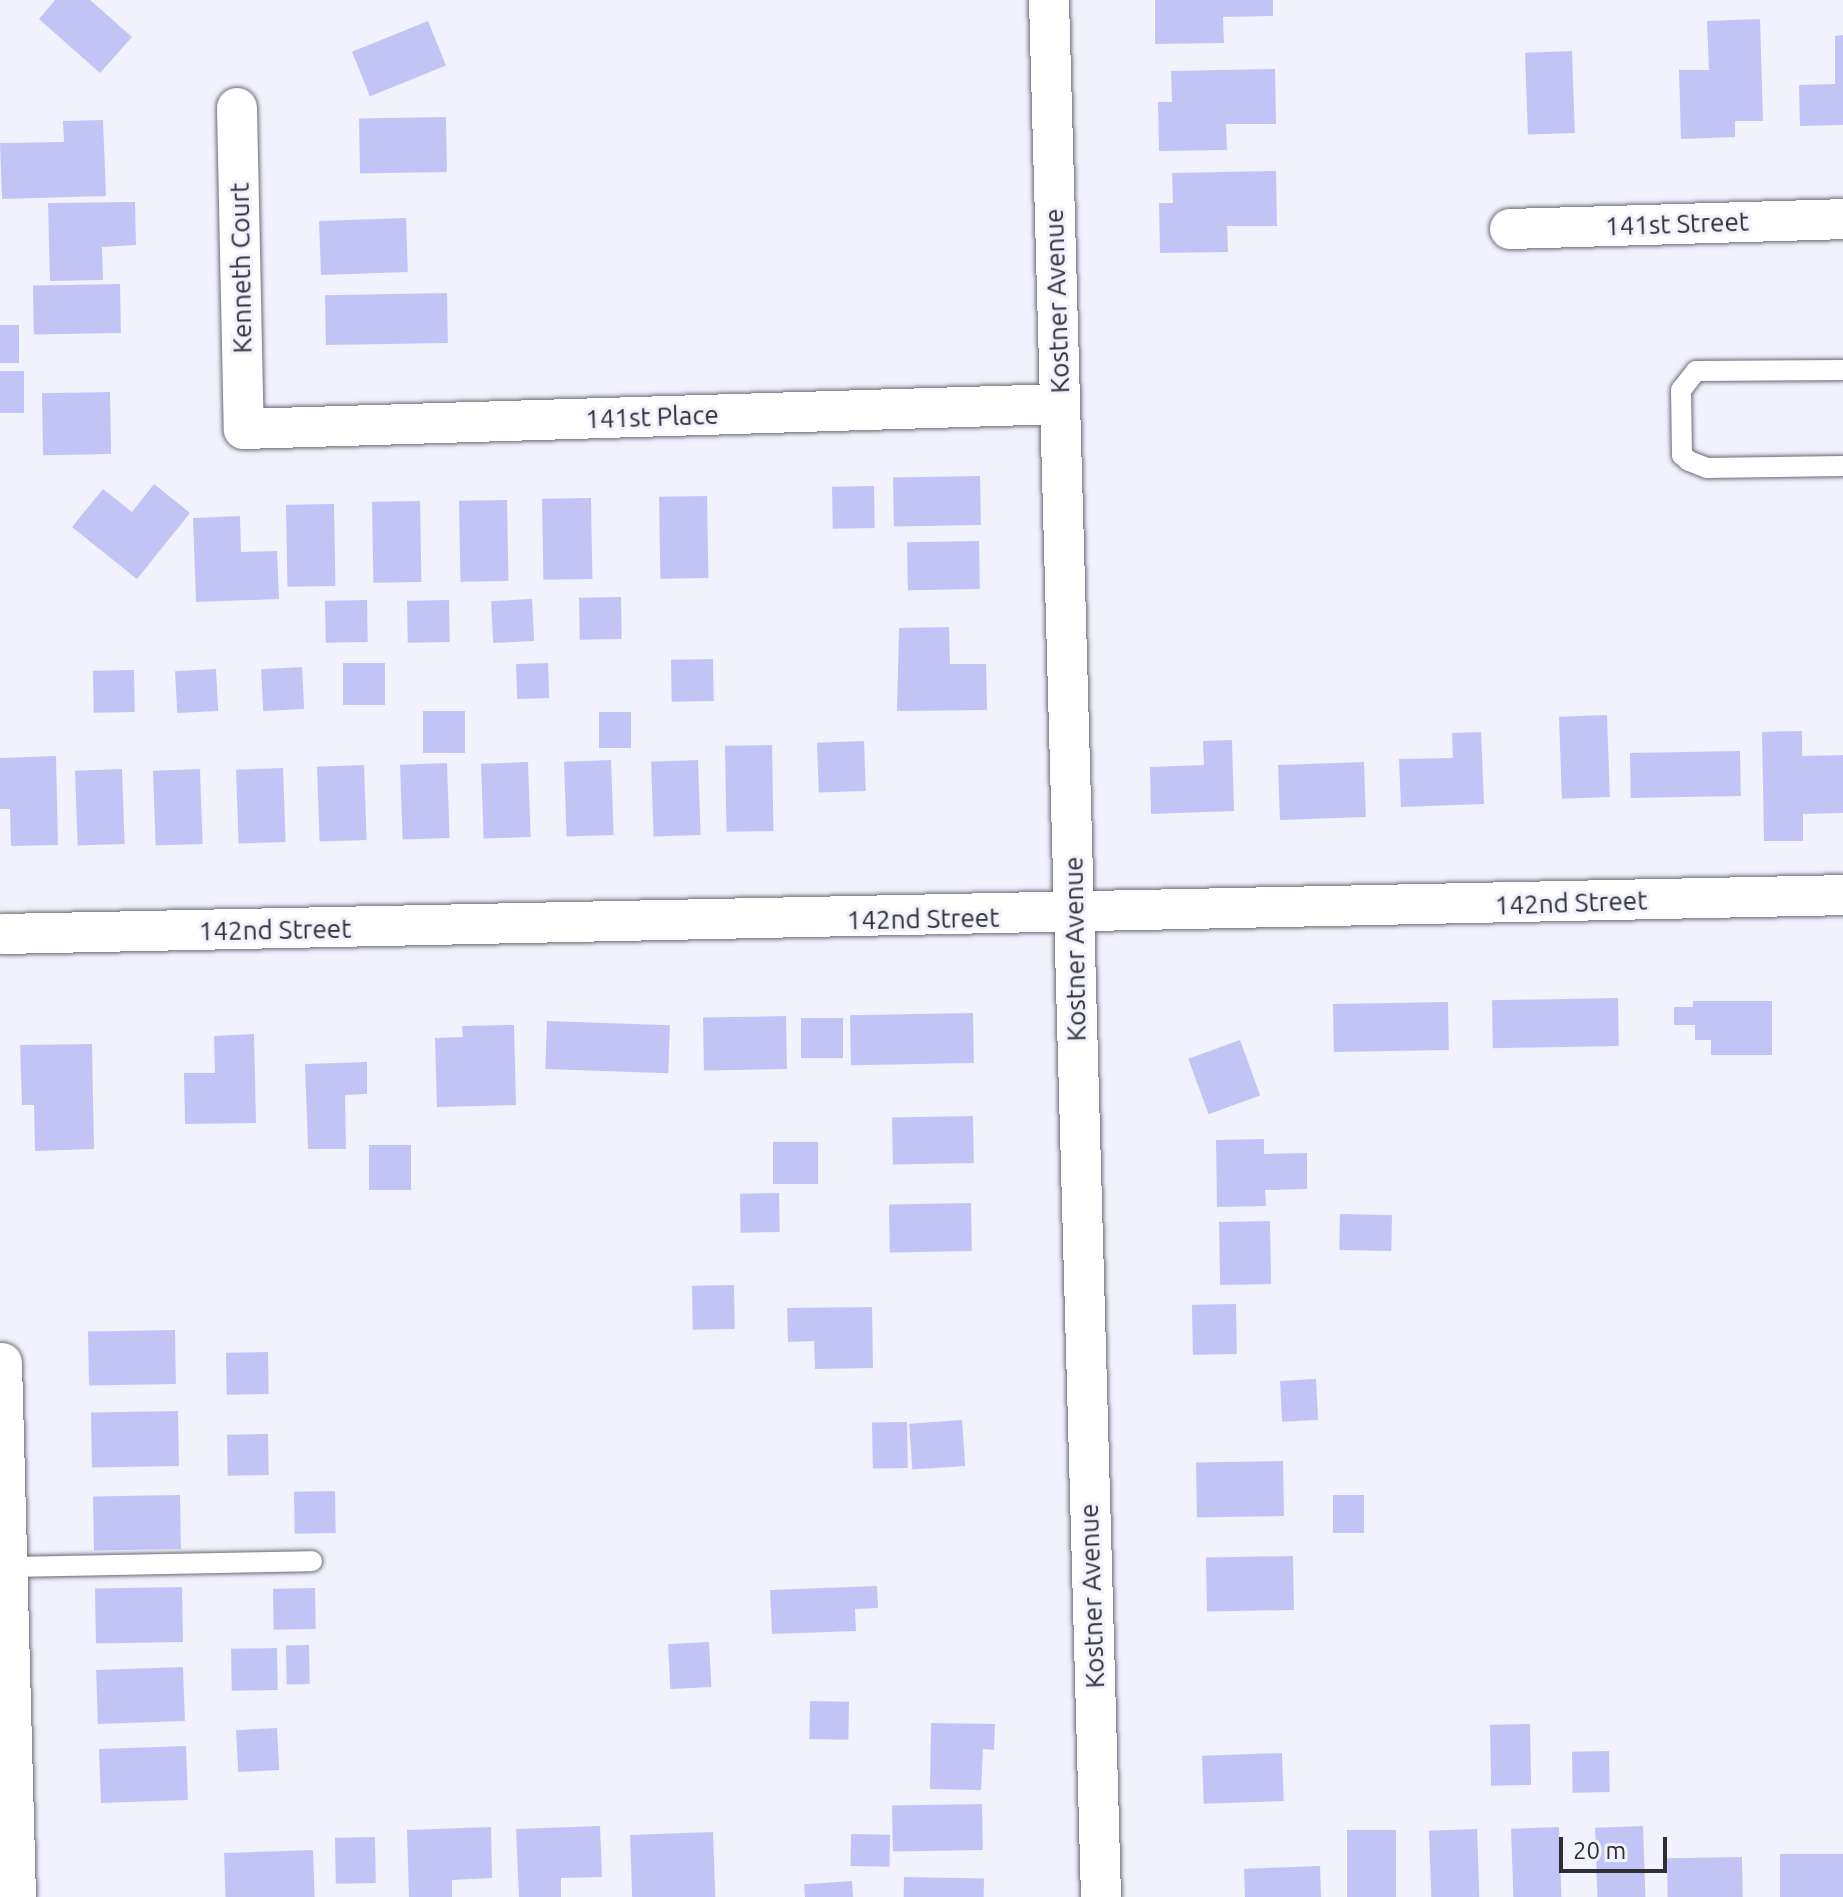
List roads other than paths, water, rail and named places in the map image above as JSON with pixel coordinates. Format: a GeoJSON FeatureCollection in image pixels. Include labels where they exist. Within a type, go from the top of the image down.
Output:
{"type":"FeatureCollection","features":[{"type":"Feature","properties":{"kind":"street","name":"Kostner Avenue"},"geometry":{"type":"LineString","coordinates":[[1049,0],[1101,1897]]}},
{"type":"Feature","properties":{"kind":"street","name":"Kenneth Court"},"geometry":{"type":"LineString","coordinates":[[237,108],[244,429]]}},
{"type":"Feature","properties":{"kind":"street","name":"141st Street"},"geometry":{"type":"LineString","coordinates":[[1510,229],[1843,219]]}},
{"type":"Feature","properties":{"kind":"street","name":"141st Place"},"geometry":{"type":"LineString","coordinates":[[244,429],[1060,404]]}},
{"type":"Feature","properties":{"kind":"street","name":"142nd Street"},"geometry":{"type":"LineString","coordinates":[[2,934],[1074,917],[1843,895]]}},
{"type":"Feature","properties":{"kind":"street"},"geometry":{"type":"LineString","coordinates":[[2,1363],[8,1567],[5,1689],[16,1897]]}},
{"type":"Feature","properties":{"kind":"lane"},"geometry":{"type":"LineString","coordinates":[[1843,370],[1696,371],[1681,390],[1682,455],[1689,461],[1707,468],[1843,466]]}},
{"type":"Feature","properties":{"kind":"lane"},"geometry":{"type":"LineString","coordinates":[[8,1567],[312,1561]]}}]}
